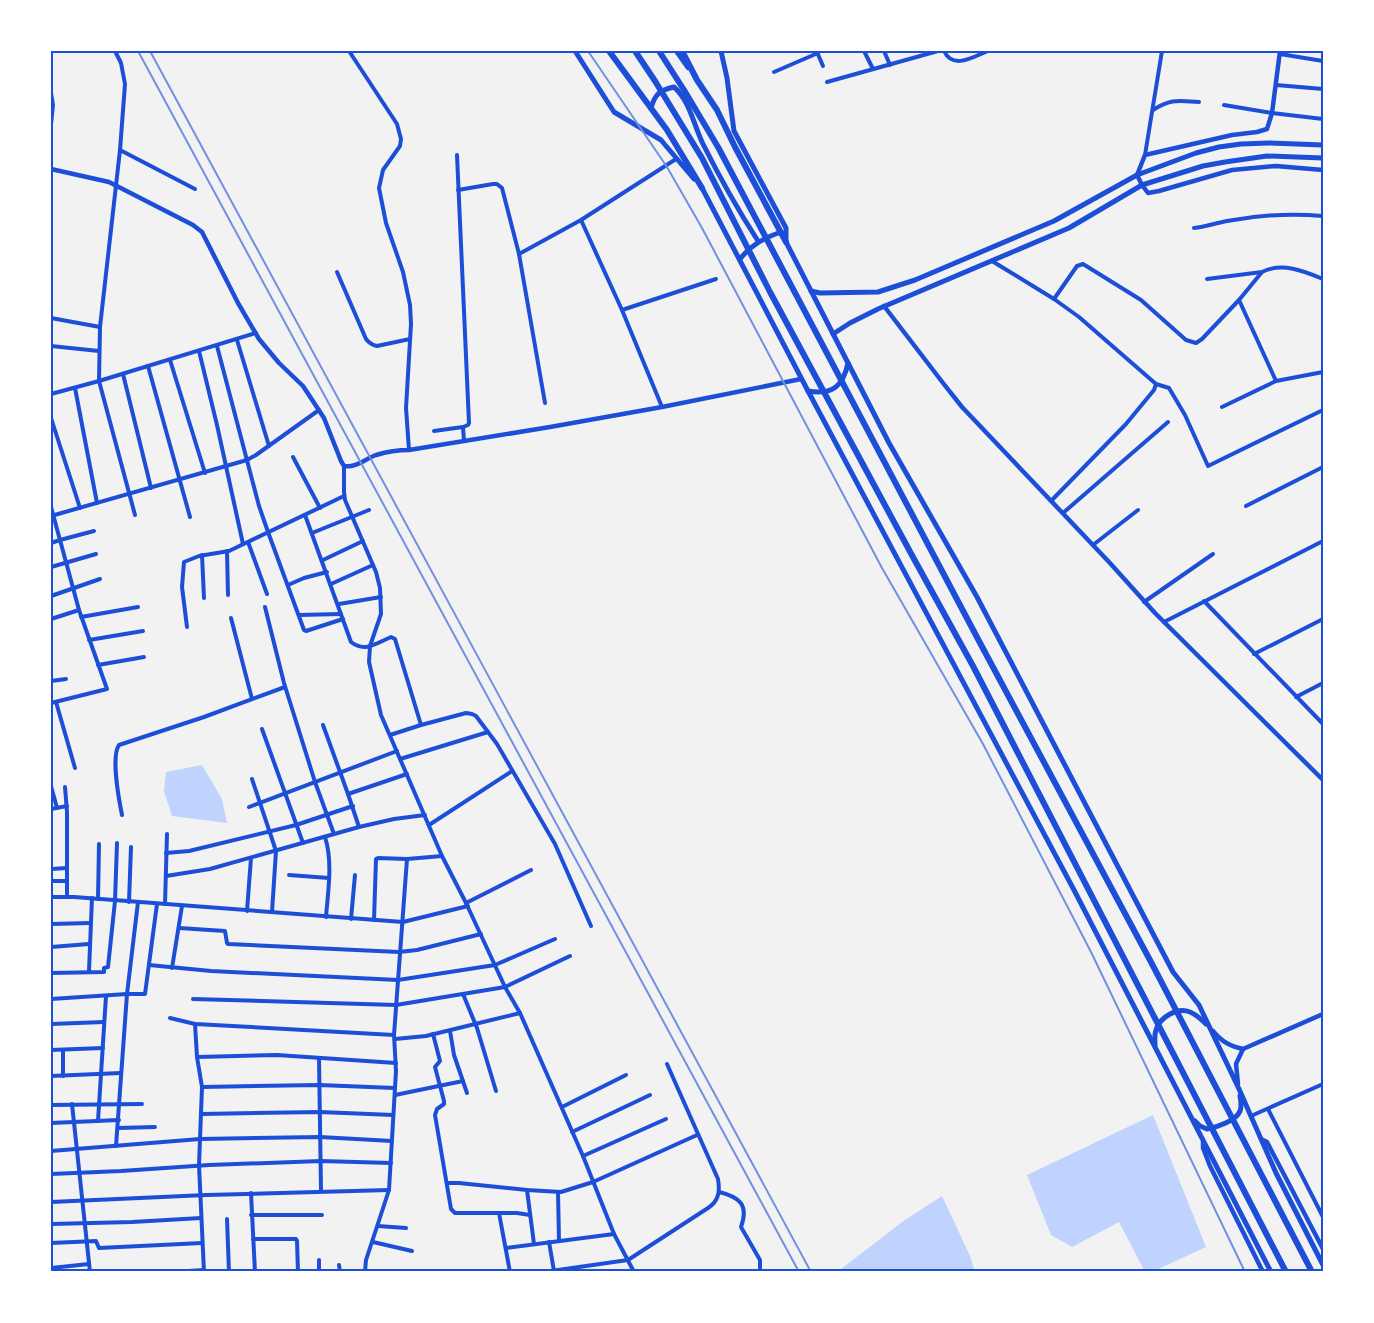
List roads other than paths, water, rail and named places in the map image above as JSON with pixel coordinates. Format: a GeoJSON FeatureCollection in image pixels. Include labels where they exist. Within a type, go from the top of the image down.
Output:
{"type":"FeatureCollection","features":[{"type":"Feature","properties":{"kind":"highway"},"geometry":{"type":"LineString","coordinates":[[609,51],[667,130],[702,188]]}},
{"type":"Feature","properties":{"kind":"highway"},"geometry":{"type":"LineString","coordinates":[[635,51],[702,158],[781,312],[973,666],[1286,1272]]}},
{"type":"Feature","properties":{"kind":"highway"},"geometry":{"type":"LineString","coordinates":[[658,51],[718,147],[939,567],[1151,962],[1312,1272]]}},
{"type":"Feature","properties":{"kind":"highway"},"geometry":{"type":"LineString","coordinates":[[682,51],[697,80],[717,110],[786,242]]}},
{"type":"Feature","properties":{"kind":"main road"},"geometry":{"type":"LineString","coordinates":[[575,51],[614,112],[661,140],[702,188],[801,379],[1074,890],[1271,1272]]}},
{"type":"Feature","properties":{"kind":"main road"},"geometry":{"type":"LineString","coordinates":[[721,51],[734,131],[786,228],[786,242],[889,443],[977,597],[1173,972],[1199,1005],[1276,1173],[1323,1265]]}},
{"type":"Feature","properties":{"kind":"main road"},"geometry":{"type":"LineString","coordinates":[[651,108],[654,98],[664,89],[674,87],[682,94],[703,143],[734,202],[758,241]]}},
{"type":"Feature","properties":{"kind":"main road"},"geometry":{"type":"LineString","coordinates":[[811,291],[820,293],[878,292],[915,280],[1054,221],[1137,175],[1197,153],[1241,144],[1323,145]]}},
{"type":"Feature","properties":{"kind":"main road"},"geometry":{"type":"LineString","coordinates":[[833,334],[884,306],[1069,228],[1142,185],[1203,166],[1225,162],[1267,156],[1323,158]]}},
{"type":"Feature","properties":{"kind":"main road"},"geometry":{"type":"LineString","coordinates":[[740,259],[758,241],[781,232]]}},
{"type":"Feature","properties":{"kind":"main road"},"geometry":{"type":"LineString","coordinates":[[808,391],[830,391],[839,385],[845,376],[848,363]]}},
{"type":"Feature","properties":{"kind":"main road"},"geometry":{"type":"LineString","coordinates":[[1154,1047],[1156,1030],[1162,1020],[1171,1013],[1185,1010],[1191,1012],[1210,1028]]}},
{"type":"Feature","properties":{"kind":"main road"},"geometry":{"type":"LineString","coordinates":[[1190,1115],[1204,1128],[1212,1128],[1236,1117],[1241,1106],[1239,1089]]}},
{"type":"Feature","properties":{"kind":"street"},"geometry":{"type":"LineString","coordinates":[[115,51],[121,63],[125,84],[100,327],[99,381],[135,515]]}},
{"type":"Feature","properties":{"kind":"street"},"geometry":{"type":"LineString","coordinates":[[349,51],[400,132],[400,146],[383,170],[379,188],[386,223],[407,288],[410,305],[406,408],[409,450]]}},
{"type":"Feature","properties":{"kind":"street"},"geometry":{"type":"LineString","coordinates":[[676,51],[697,80]]}},
{"type":"Feature","properties":{"kind":"street"},"geometry":{"type":"LineString","coordinates":[[864,51],[873,69]]}},
{"type":"Feature","properties":{"kind":"street"},"geometry":{"type":"LineString","coordinates":[[884,51],[890,65]]}},
{"type":"Feature","properties":{"kind":"street"},"geometry":{"type":"LineString","coordinates":[[907,51],[910,59]]}},
{"type":"Feature","properties":{"kind":"street"},"geometry":{"type":"LineString","coordinates":[[827,82],[938,51]]}},
{"type":"Feature","properties":{"kind":"street"},"geometry":{"type":"LineString","coordinates":[[944,51],[948,58],[956,62],[963,61],[975,53],[988,51]]}},
{"type":"Feature","properties":{"kind":"street"},"geometry":{"type":"LineString","coordinates":[[1162,51],[1145,155],[1137,175],[1148,193],[1232,170],[1275,166],[1323,170]]}},
{"type":"Feature","properties":{"kind":"street"},"geometry":{"type":"LineString","coordinates":[[774,72],[817,52],[823,66]]}},
{"type":"Feature","properties":{"kind":"street"},"geometry":{"type":"LineString","coordinates":[[1145,155],[1267,129],[1272,113],[1280,52],[1323,61]]}},
{"type":"Feature","properties":{"kind":"street"},"geometry":{"type":"LineString","coordinates":[[1276,85],[1323,89]]}},
{"type":"Feature","properties":{"kind":"street"},"geometry":{"type":"LineString","coordinates":[[51,93],[53,105],[51,124]]}},
{"type":"Feature","properties":{"kind":"street"},"geometry":{"type":"LineString","coordinates":[[1153,110],[1173,100],[1199,102]]}},
{"type":"Feature","properties":{"kind":"street"},"geometry":{"type":"LineString","coordinates":[[1224,105],[1323,119]]}},
{"type":"Feature","properties":{"kind":"street"},"geometry":{"type":"LineString","coordinates":[[120,150],[195,189]]}},
{"type":"Feature","properties":{"kind":"street"},"geometry":{"type":"LineString","coordinates":[[434,432],[463,427],[469,423],[457,155]]}},
{"type":"Feature","properties":{"kind":"street"},"geometry":{"type":"LineString","coordinates":[[519,254],[581,220],[676,159]]}},
{"type":"Feature","properties":{"kind":"street"},"geometry":{"type":"LineString","coordinates":[[51,169],[110,182],[193,225],[201,232],[256,333],[279,363],[303,386],[327,425],[344,466],[344,496],[373,565],[381,597],[381,614],[370,646],[369,662],[381,715],[442,856],[505,987],[520,1013],[583,1156],[614,1234],[634,1272]]}},
{"type":"Feature","properties":{"kind":"street"},"geometry":{"type":"LineString","coordinates":[[459,190],[493,184],[502,189],[519,254],[545,403]]}},
{"type":"Feature","properties":{"kind":"street"},"geometry":{"type":"LineString","coordinates":[[1194,228],[1267,216],[1301,214],[1323,216]]}},
{"type":"Feature","properties":{"kind":"street"},"geometry":{"type":"LineString","coordinates":[[581,220],[662,407]]}},
{"type":"Feature","properties":{"kind":"street"},"geometry":{"type":"LineString","coordinates":[[991,261],[1054,299],[1079,317],[1156,384],[1168,388],[1185,415],[1208,466],[1323,410]]}},
{"type":"Feature","properties":{"kind":"street"},"geometry":{"type":"LineString","coordinates":[[1054,299],[1077,266],[1083,264],[1133,294],[1186,340],[1196,343],[1239,300],[1262,272]]}},
{"type":"Feature","properties":{"kind":"street"},"geometry":{"type":"LineString","coordinates":[[1207,279],[1262,272],[1281,267],[1322,278]]}},
{"type":"Feature","properties":{"kind":"street"},"geometry":{"type":"LineString","coordinates":[[337,272],[369,342],[377,346],[410,339]]}},
{"type":"Feature","properties":{"kind":"street"},"geometry":{"type":"LineString","coordinates":[[621,310],[716,279]]}},
{"type":"Feature","properties":{"kind":"street"},"geometry":{"type":"LineString","coordinates":[[1239,300],[1276,381]]}},
{"type":"Feature","properties":{"kind":"street"},"geometry":{"type":"LineString","coordinates":[[884,306],[962,407],[1144,602],[1323,780]]}},
{"type":"Feature","properties":{"kind":"street"},"geometry":{"type":"LineString","coordinates":[[51,318],[100,327]]}},
{"type":"Feature","properties":{"kind":"street"},"geometry":{"type":"LineString","coordinates":[[51,394],[256,333]]}},
{"type":"Feature","properties":{"kind":"street"},"geometry":{"type":"LineString","coordinates":[[237,340],[268,446]]}},
{"type":"Feature","properties":{"kind":"street"},"geometry":{"type":"LineString","coordinates":[[51,346],[99,351]]}},
{"type":"Feature","properties":{"kind":"street"},"geometry":{"type":"LineString","coordinates":[[217,346],[268,532],[305,631],[342,616]]}},
{"type":"Feature","properties":{"kind":"street"},"geometry":{"type":"LineString","coordinates":[[199,351],[243,544]]}},
{"type":"Feature","properties":{"kind":"street"},"geometry":{"type":"LineString","coordinates":[[170,360],[205,473]]}},
{"type":"Feature","properties":{"kind":"street"},"geometry":{"type":"LineString","coordinates":[[148,366],[190,517]]}},
{"type":"Feature","properties":{"kind":"street"},"geometry":{"type":"LineString","coordinates":[[1222,407],[1276,381],[1323,372]]}},
{"type":"Feature","properties":{"kind":"street"},"geometry":{"type":"LineString","coordinates":[[123,374],[151,488]]}},
{"type":"Feature","properties":{"kind":"street"},"geometry":{"type":"LineString","coordinates":[[344,466],[361,463],[375,455],[400,450],[544,429],[801,379]]}},
{"type":"Feature","properties":{"kind":"street"},"geometry":{"type":"LineString","coordinates":[[1051,501],[1126,424],[1154,390],[1156,384]]}},
{"type":"Feature","properties":{"kind":"street"},"geometry":{"type":"LineString","coordinates":[[75,388],[97,503]]}},
{"type":"Feature","properties":{"kind":"street"},"geometry":{"type":"LineString","coordinates":[[52,516],[247,460],[319,410]]}},
{"type":"Feature","properties":{"kind":"street"},"geometry":{"type":"LineString","coordinates":[[51,418],[80,508]]}},
{"type":"Feature","properties":{"kind":"street"},"geometry":{"type":"LineString","coordinates":[[1063,513],[1168,422]]}},
{"type":"Feature","properties":{"kind":"street"},"geometry":{"type":"LineString","coordinates":[[463,427],[464,441]]}},
{"type":"Feature","properties":{"kind":"street"},"geometry":{"type":"LineString","coordinates":[[292,457],[320,508]]}},
{"type":"Feature","properties":{"kind":"street"},"geometry":{"type":"LineString","coordinates":[[1246,506],[1323,467]]}},
{"type":"Feature","properties":{"kind":"street"},"geometry":{"type":"LineString","coordinates":[[187,627],[182,587],[184,562],[190,558],[227,551],[344,496]]}},
{"type":"Feature","properties":{"kind":"street"},"geometry":{"type":"LineString","coordinates":[[51,507],[78,610],[107,689],[53,702],[75,768]]}},
{"type":"Feature","properties":{"kind":"street"},"geometry":{"type":"LineString","coordinates":[[312,533],[369,510]]}},
{"type":"Feature","properties":{"kind":"street"},"geometry":{"type":"LineString","coordinates":[[1093,545],[1138,510]]}},
{"type":"Feature","properties":{"kind":"street"},"geometry":{"type":"LineString","coordinates":[[305,515],[353,644],[362,647],[391,637],[395,639],[421,725]]}},
{"type":"Feature","properties":{"kind":"street"},"geometry":{"type":"LineString","coordinates":[[51,543],[94,531]]}},
{"type":"Feature","properties":{"kind":"street"},"geometry":{"type":"LineString","coordinates":[[1164,622],[1323,540]]}},
{"type":"Feature","properties":{"kind":"street"},"geometry":{"type":"LineString","coordinates":[[322,560],[363,541]]}},
{"type":"Feature","properties":{"kind":"street"},"geometry":{"type":"LineString","coordinates":[[248,542],[267,594]]}},
{"type":"Feature","properties":{"kind":"street"},"geometry":{"type":"LineString","coordinates":[[227,551],[228,595]]}},
{"type":"Feature","properties":{"kind":"street"},"geometry":{"type":"LineString","coordinates":[[51,567],[96,554]]}},
{"type":"Feature","properties":{"kind":"street"},"geometry":{"type":"LineString","coordinates":[[1144,602],[1213,554]]}},
{"type":"Feature","properties":{"kind":"street"},"geometry":{"type":"LineString","coordinates":[[202,555],[204,598]]}},
{"type":"Feature","properties":{"kind":"street"},"geometry":{"type":"LineString","coordinates":[[331,584],[373,565]]}},
{"type":"Feature","properties":{"kind":"street"},"geometry":{"type":"LineString","coordinates":[[288,585],[327,572]]}},
{"type":"Feature","properties":{"kind":"street"},"geometry":{"type":"LineString","coordinates":[[51,596],[100,579]]}},
{"type":"Feature","properties":{"kind":"street"},"geometry":{"type":"LineString","coordinates":[[339,603],[381,597]]}},
{"type":"Feature","properties":{"kind":"street"},"geometry":{"type":"LineString","coordinates":[[1204,601],[1323,724]]}},
{"type":"Feature","properties":{"kind":"street"},"geometry":{"type":"LineString","coordinates":[[81,617],[138,607]]}},
{"type":"Feature","properties":{"kind":"street"},"geometry":{"type":"LineString","coordinates":[[265,607],[285,687],[334,834]]}},
{"type":"Feature","properties":{"kind":"street"},"geometry":{"type":"LineString","coordinates":[[51,619],[78,610]]}},
{"type":"Feature","properties":{"kind":"street"},"geometry":{"type":"LineString","coordinates":[[299,615],[342,616]]}},
{"type":"Feature","properties":{"kind":"street"},"geometry":{"type":"LineString","coordinates":[[231,618],[252,699]]}},
{"type":"Feature","properties":{"kind":"street"},"geometry":{"type":"LineString","coordinates":[[1254,654],[1323,619]]}},
{"type":"Feature","properties":{"kind":"street"},"geometry":{"type":"LineString","coordinates":[[89,640],[143,631]]}},
{"type":"Feature","properties":{"kind":"street"},"geometry":{"type":"LineString","coordinates":[[98,665],[144,657]]}},
{"type":"Feature","properties":{"kind":"street"},"geometry":{"type":"LineString","coordinates":[[51,681],[66,679]]}},
{"type":"Feature","properties":{"kind":"street"},"geometry":{"type":"LineString","coordinates":[[1296,697],[1323,683]]}},
{"type":"Feature","properties":{"kind":"street"},"geometry":{"type":"LineString","coordinates":[[122,815],[117,791],[117,747],[119,745],[285,687]]}},
{"type":"Feature","properties":{"kind":"street"},"geometry":{"type":"LineString","coordinates":[[390,735],[466,713],[480,720],[555,844],[591,926]]}},
{"type":"Feature","properties":{"kind":"street"},"geometry":{"type":"LineString","coordinates":[[322,725],[360,827]]}},
{"type":"Feature","properties":{"kind":"street"},"geometry":{"type":"LineString","coordinates":[[262,729],[303,843]]}},
{"type":"Feature","properties":{"kind":"street"},"geometry":{"type":"LineString","coordinates":[[400,759],[488,732]]}},
{"type":"Feature","properties":{"kind":"street"},"geometry":{"type":"LineString","coordinates":[[249,807],[397,751]]}},
{"type":"Feature","properties":{"kind":"street"},"geometry":{"type":"LineString","coordinates":[[429,825],[512,771]]}},
{"type":"Feature","properties":{"kind":"street"},"geometry":{"type":"LineString","coordinates":[[348,794],[407,774]]}},
{"type":"Feature","properties":{"kind":"street"},"geometry":{"type":"LineString","coordinates":[[252,779],[276,851],[272,912]]}},
{"type":"Feature","properties":{"kind":"street"},"geometry":{"type":"LineString","coordinates":[[51,786],[57,808]]}},
{"type":"Feature","properties":{"kind":"street"},"geometry":{"type":"LineString","coordinates":[[65,787],[67,896]]}},
{"type":"Feature","properties":{"kind":"street"},"geometry":{"type":"LineString","coordinates":[[51,809],[67,806]]}},
{"type":"Feature","properties":{"kind":"street"},"geometry":{"type":"LineString","coordinates":[[166,853],[189,851],[296,825],[353,806]]}},
{"type":"Feature","properties":{"kind":"street"},"geometry":{"type":"LineString","coordinates":[[166,876],[210,869],[360,827],[424,815]]}},
{"type":"Feature","properties":{"kind":"street"},"geometry":{"type":"LineString","coordinates":[[165,904],[166,834]]}},
{"type":"Feature","properties":{"kind":"street"},"geometry":{"type":"LineString","coordinates":[[325,837],[328,846],[329,878],[326,917]]}},
{"type":"Feature","properties":{"kind":"street"},"geometry":{"type":"LineString","coordinates":[[51,973],[104,972],[104,968],[108,967],[115,901],[117,843]]}},
{"type":"Feature","properties":{"kind":"street"},"geometry":{"type":"LineString","coordinates":[[98,899],[99,844]]}},
{"type":"Feature","properties":{"kind":"street"},"geometry":{"type":"LineString","coordinates":[[129,902],[131,847]]}},
{"type":"Feature","properties":{"kind":"street"},"geometry":{"type":"LineString","coordinates":[[374,920],[376,859],[442,856]]}},
{"type":"Feature","properties":{"kind":"street"},"geometry":{"type":"LineString","coordinates":[[247,911],[251,858]]}},
{"type":"Feature","properties":{"kind":"street"},"geometry":{"type":"LineString","coordinates":[[365,1272],[366,1260],[389,1190],[395,1095],[396,1005],[407,859]]}},
{"type":"Feature","properties":{"kind":"street"},"geometry":{"type":"LineString","coordinates":[[51,869],[67,868]]}},
{"type":"Feature","properties":{"kind":"street"},"geometry":{"type":"LineString","coordinates":[[51,897],[67,896],[403,922],[467,905],[531,870]]}},
{"type":"Feature","properties":{"kind":"street"},"geometry":{"type":"LineString","coordinates":[[289,875],[329,878]]}},
{"type":"Feature","properties":{"kind":"street"},"geometry":{"type":"LineString","coordinates":[[351,919],[355,875]]}},
{"type":"Feature","properties":{"kind":"street"},"geometry":{"type":"LineString","coordinates":[[51,881],[67,881]]}},
{"type":"Feature","properties":{"kind":"street"},"geometry":{"type":"LineString","coordinates":[[89,971],[92,898]]}},
{"type":"Feature","properties":{"kind":"street"},"geometry":{"type":"LineString","coordinates":[[116,1146],[127,994],[138,902]]}},
{"type":"Feature","properties":{"kind":"street"},"geometry":{"type":"LineString","coordinates":[[51,999],[144,995],[157,904]]}},
{"type":"Feature","properties":{"kind":"street"},"geometry":{"type":"LineString","coordinates":[[172,968],[182,906]]}},
{"type":"Feature","properties":{"kind":"street"},"geometry":{"type":"LineString","coordinates":[[51,924],[90,923]]}},
{"type":"Feature","properties":{"kind":"street"},"geometry":{"type":"LineString","coordinates":[[179,928],[225,931],[228,944],[399,952],[417,950],[481,934]]}},
{"type":"Feature","properties":{"kind":"street"},"geometry":{"type":"LineString","coordinates":[[149,965],[398,980],[495,964],[555,939]]}},
{"type":"Feature","properties":{"kind":"street"},"geometry":{"type":"LineString","coordinates":[[51,947],[89,944]]}},
{"type":"Feature","properties":{"kind":"street"},"geometry":{"type":"LineString","coordinates":[[193,999],[396,1005],[505,987],[570,956]]}},
{"type":"Feature","properties":{"kind":"street"},"geometry":{"type":"LineString","coordinates":[[463,994],[476,1024],[496,1091]]}},
{"type":"Feature","properties":{"kind":"street"},"geometry":{"type":"LineString","coordinates":[[98,1121],[106,996]]}},
{"type":"Feature","properties":{"kind":"street"},"geometry":{"type":"LineString","coordinates":[[170,1018],[195,1024],[395,1037],[433,1034],[520,1013]]}},
{"type":"Feature","properties":{"kind":"street"},"geometry":{"type":"LineString","coordinates":[[1210,1028],[1230,1046],[1243,1049],[1323,1014]]}},
{"type":"Feature","properties":{"kind":"street"},"geometry":{"type":"LineString","coordinates":[[51,1024],[104,1022]]}},
{"type":"Feature","properties":{"kind":"street"},"geometry":{"type":"LineString","coordinates":[[172,1272],[204,1271],[199,1165],[202,1087],[195,1024]]}},
{"type":"Feature","properties":{"kind":"street"},"geometry":{"type":"LineString","coordinates":[[450,1030],[454,1055],[467,1093]]}},
{"type":"Feature","properties":{"kind":"street"},"geometry":{"type":"LineString","coordinates":[[433,1034],[440,1061],[435,1067],[444,1104],[437,1109],[435,1115],[451,1209],[455,1213],[530,1215]]}},
{"type":"Feature","properties":{"kind":"street"},"geometry":{"type":"LineString","coordinates":[[51,1050],[103,1048]]}},
{"type":"Feature","properties":{"kind":"street"},"geometry":{"type":"LineString","coordinates":[[1239,1089],[1236,1064],[1243,1049]]}},
{"type":"Feature","properties":{"kind":"street"},"geometry":{"type":"LineString","coordinates":[[63,1050],[63,1076]]}},
{"type":"Feature","properties":{"kind":"street"},"geometry":{"type":"LineString","coordinates":[[197,1057],[277,1055],[396,1063]]}},
{"type":"Feature","properties":{"kind":"street"},"geometry":{"type":"LineString","coordinates":[[319,1058],[321,1191]]}},
{"type":"Feature","properties":{"kind":"street"},"geometry":{"type":"LineString","coordinates":[[544,1272],[628,1260],[713,1205],[717,1199],[718,1179],[667,1064]]}},
{"type":"Feature","properties":{"kind":"street"},"geometry":{"type":"LineString","coordinates":[[51,1076],[121,1073]]}},
{"type":"Feature","properties":{"kind":"street"},"geometry":{"type":"LineString","coordinates":[[562,1107],[626,1075]]}},
{"type":"Feature","properties":{"kind":"street"},"geometry":{"type":"LineString","coordinates":[[395,1095],[463,1081]]}},
{"type":"Feature","properties":{"kind":"street"},"geometry":{"type":"LineString","coordinates":[[1251,1116],[1323,1084]]}},
{"type":"Feature","properties":{"kind":"street"},"geometry":{"type":"LineString","coordinates":[[202,1087],[319,1085],[395,1088]]}},
{"type":"Feature","properties":{"kind":"street"},"geometry":{"type":"LineString","coordinates":[[572,1132],[650,1095]]}},
{"type":"Feature","properties":{"kind":"street"},"geometry":{"type":"LineString","coordinates":[[72,1104],[90,1272]]}},
{"type":"Feature","properties":{"kind":"street"},"geometry":{"type":"LineString","coordinates":[[51,1105],[142,1104]]}},
{"type":"Feature","properties":{"kind":"street"},"geometry":{"type":"LineString","coordinates":[[1268,1109],[1323,1217]]}},
{"type":"Feature","properties":{"kind":"street"},"geometry":{"type":"LineString","coordinates":[[202,1114],[320,1112],[393,1115]]}},
{"type":"Feature","properties":{"kind":"street"},"geometry":{"type":"LineString","coordinates":[[583,1156],[666,1119]]}},
{"type":"Feature","properties":{"kind":"street"},"geometry":{"type":"LineString","coordinates":[[51,1123],[118,1120]]}},
{"type":"Feature","properties":{"kind":"street"},"geometry":{"type":"LineString","coordinates":[[118,1128],[155,1127]]}},
{"type":"Feature","properties":{"kind":"street"},"geometry":{"type":"LineString","coordinates":[[447,1183],[558,1192],[593,1182],[697,1135]]}},
{"type":"Feature","properties":{"kind":"street"},"geometry":{"type":"LineString","coordinates":[[51,1151],[200,1139],[320,1137],[392,1141]]}},
{"type":"Feature","properties":{"kind":"street"},"geometry":{"type":"LineString","coordinates":[[1261,1139],[1267,1142],[1284,1171],[1323,1249]]}},
{"type":"Feature","properties":{"kind":"street"},"geometry":{"type":"LineString","coordinates":[[1203,1141],[1203,1148],[1210,1166],[1263,1272]]}},
{"type":"Feature","properties":{"kind":"street"},"geometry":{"type":"LineString","coordinates":[[51,1174],[199,1165],[321,1161],[391,1163]]}},
{"type":"Feature","properties":{"kind":"street"},"geometry":{"type":"LineString","coordinates":[[51,1202],[250,1193],[389,1190]]}},
{"type":"Feature","properties":{"kind":"street"},"geometry":{"type":"LineString","coordinates":[[527,1190],[534,1244]]}},
{"type":"Feature","properties":{"kind":"street"},"geometry":{"type":"LineString","coordinates":[[719,1191],[737,1198],[743,1205],[745,1216],[741,1227],[760,1260],[760,1272]]}},
{"type":"Feature","properties":{"kind":"street"},"geometry":{"type":"LineString","coordinates":[[558,1192],[559,1241]]}},
{"type":"Feature","properties":{"kind":"street"},"geometry":{"type":"LineString","coordinates":[[250,1193],[255,1272]]}},
{"type":"Feature","properties":{"kind":"street"},"geometry":{"type":"LineString","coordinates":[[499,1213],[510,1272]]}},
{"type":"Feature","properties":{"kind":"street"},"geometry":{"type":"LineString","coordinates":[[251,1215],[322,1215]]}},
{"type":"Feature","properties":{"kind":"street"},"geometry":{"type":"LineString","coordinates":[[51,1224],[201,1218]]}},
{"type":"Feature","properties":{"kind":"street"},"geometry":{"type":"LineString","coordinates":[[227,1219],[230,1272]]}},
{"type":"Feature","properties":{"kind":"street"},"geometry":{"type":"LineString","coordinates":[[378,1226],[406,1228]]}},
{"type":"Feature","properties":{"kind":"street"},"geometry":{"type":"LineString","coordinates":[[506,1248],[614,1234]]}},
{"type":"Feature","properties":{"kind":"street"},"geometry":{"type":"LineString","coordinates":[[253,1239],[296,1239],[298,1272]]}},
{"type":"Feature","properties":{"kind":"street"},"geometry":{"type":"LineString","coordinates":[[51,1243],[97,1241],[99,1248],[202,1243]]}},
{"type":"Feature","properties":{"kind":"street"},"geometry":{"type":"LineString","coordinates":[[373,1242],[412,1251]]}},
{"type":"Feature","properties":{"kind":"street"},"geometry":{"type":"LineString","coordinates":[[549,1242],[554,1271]]}},
{"type":"Feature","properties":{"kind":"street"},"geometry":{"type":"LineString","coordinates":[[319,1260],[320,1272]]}},
{"type":"Feature","properties":{"kind":"street"},"geometry":{"type":"LineString","coordinates":[[51,1268],[89,1264]]}},
{"type":"Feature","properties":{"kind":"street"},"geometry":{"type":"LineString","coordinates":[[339,1265],[340,1272]]}},
{"type":"Feature","properties":{"kind":"water"},"geometry":{"type":"Polygon","coordinates":[[[202,765],[222,799],[227,823],[172,816],[164,791],[166,772],[202,765]]]}},
{"type":"Feature","properties":{"kind":"water"},"geometry":{"type":"Polygon","coordinates":[[[1153,1115],[1206,1247],[1154,1271],[1145,1272],[1119,1222],[1072,1247],[1051,1235],[1027,1175],[1153,1115]]]}},
{"type":"Feature","properties":{"kind":"water"},"geometry":{"type":"Polygon","coordinates":[[[942,1196],[975,1272],[837,1272],[905,1220],[942,1196]]]}},
{"type":"Feature","properties":{"kind":"railway"},"geometry":{"type":"LineString","coordinates":[[138,51],[799,1272]]}},
{"type":"Feature","properties":{"kind":"railway"},"geometry":{"type":"LineString","coordinates":[[150,51],[811,1272]]}},
{"type":"Feature","properties":{"kind":"railway"},"geometry":{"type":"LineString","coordinates":[[588,51],[667,167],[702,228],[882,568],[983,744],[1091,952],[1245,1272]]}}]}
